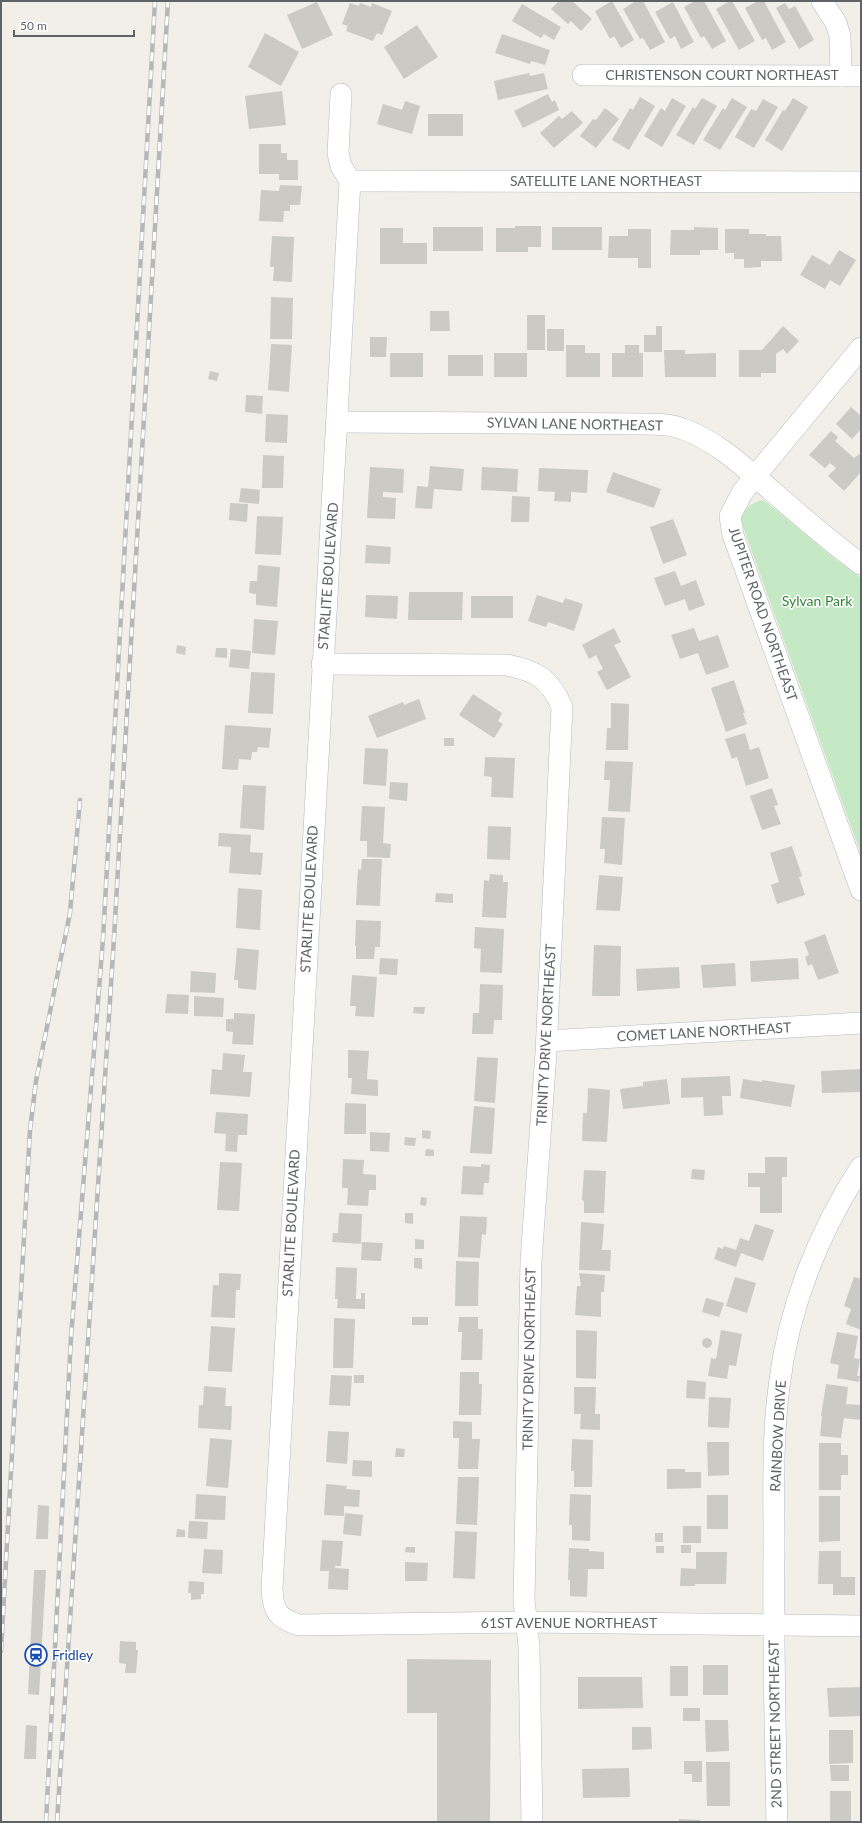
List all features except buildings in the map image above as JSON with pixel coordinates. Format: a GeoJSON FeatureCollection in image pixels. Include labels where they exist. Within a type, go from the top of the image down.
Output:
{"type":"FeatureCollection","features":[{"type":"Feature","properties":{"kind":"street"},"geometry":{"type":"LineString","coordinates":[[822,1],[836,23],[851,76]]}},
{"type":"Feature","properties":{"kind":"street","name":"CHRISTENSON COURT NORTHEAST"},"geometry":{"type":"LineString","coordinates":[[582,75],[851,76]]}},
{"type":"Feature","properties":{"kind":"street"},"geometry":{"type":"LineString","coordinates":[[341,94],[338,153],[341,166],[350,181]]}},
{"type":"Feature","properties":{"kind":"street","name":"SATELLITE LANE NORTHEAST"},"geometry":{"type":"LineString","coordinates":[[350,181],[861,182]]}},
{"type":"Feature","properties":{"kind":"street","name":"STARLITE BOULEVARD"},"geometry":{"type":"LineString","coordinates":[[280,1616],[273,1605],[272,1589],[322,664],[338,422],[350,181]]}},
{"type":"Feature","properties":{"kind":"street","name":"JUPITER ROAD NORTHEAST"},"geometry":{"type":"LineString","coordinates":[[861,348],[756,475],[742,493],[730,516],[733,535],[861,890]]}},
{"type":"Feature","properties":{"kind":"street","name":"SYLVAN LANE NORTHEAST"},"geometry":{"type":"LineString","coordinates":[[338,422],[665,424],[683,429],[728,453],[756,475],[836,547],[861,564]]}},
{"type":"Feature","properties":{"kind":"street","name":"TRINITY DRIVE NORTHEAST"},"geometry":{"type":"LineString","coordinates":[[322,664],[507,665],[526,669],[543,677],[556,692],[562,707],[563,722],[547,1041],[531,1261],[524,1600],[529,1646],[532,1822]]}},
{"type":"Feature","properties":{"kind":"street","name":"COMET LANE NORTHEAST"},"geometry":{"type":"LineString","coordinates":[[547,1041],[861,1023]]}},
{"type":"Feature","properties":{"kind":"street","name":"RAINBOW DRIVE"},"geometry":{"type":"LineString","coordinates":[[773,1625],[775,1432],[779,1386],[790,1330],[805,1278],[829,1224],[861,1167]]}},
{"type":"Feature","properties":{"kind":"street","name":"61ST AVENUE NORTHEAST"},"geometry":{"type":"LineString","coordinates":[[280,1616],[285,1621],[300,1625],[527,1622],[861,1626]]}},
{"type":"Feature","properties":{"kind":"street","name":"2ND STREET NORTHEAST"},"geometry":{"type":"LineString","coordinates":[[773,1625],[777,1822]]}},
{"type":"Feature","properties":{"kind":"green space","name":"Sylvan Park"},"geometry":{"type":"Polygon","coordinates":[[[761,500],[765,501],[831,556],[861,578],[861,854],[742,524],[741,515],[743,512],[752,504],[761,500]]]}},
{"type":"Feature","properties":{"kind":"railway"},"geometry":{"type":"LineString","coordinates":[[46,1822],[71,1337],[103,939],[155,1]]}},
{"type":"Feature","properties":{"kind":"railway"},"geometry":{"type":"LineString","coordinates":[[57,1822],[114,938],[168,1]]}},
{"type":"Feature","properties":{"kind":"railway"},"geometry":{"type":"LineString","coordinates":[[1,1651],[30,1130],[36,1081],[70,913],[80,800]]}},
{"type":"Feature","properties":{"kind":"place","name":"Fridley"},"geometry":{"type":"Point","coordinates":[36,1655]}}]}
